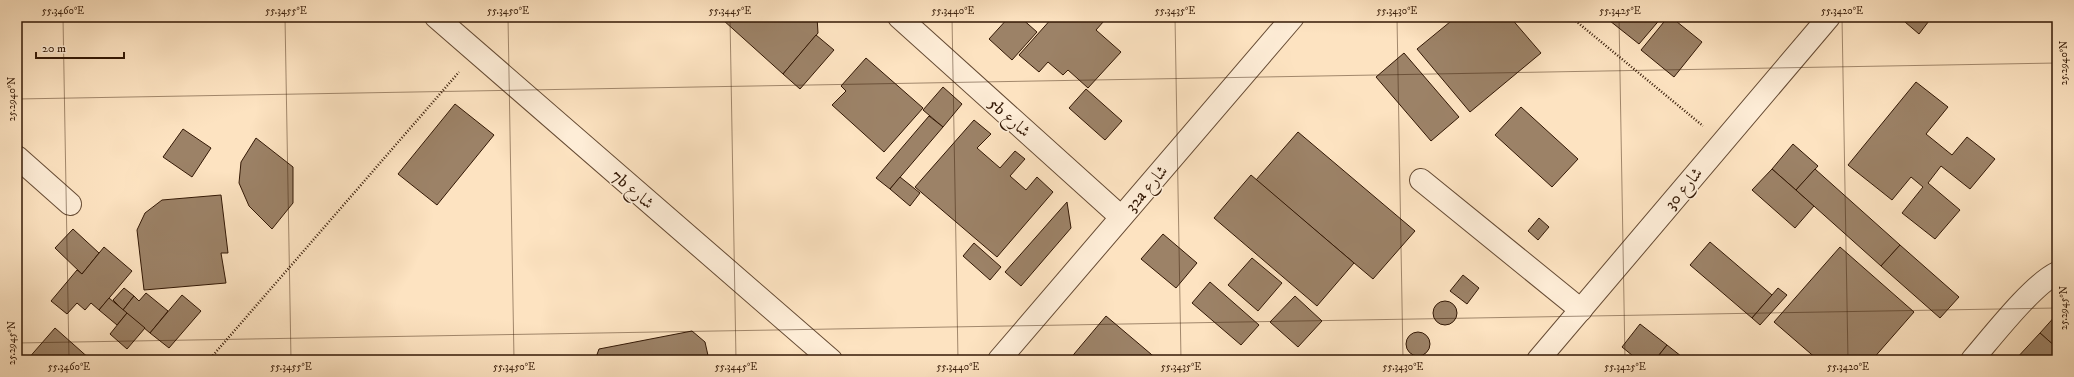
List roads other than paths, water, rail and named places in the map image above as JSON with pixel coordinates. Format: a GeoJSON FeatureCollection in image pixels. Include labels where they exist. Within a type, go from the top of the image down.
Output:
{"type":"FeatureCollection","features":[{"type":"Feature","properties":{"kind":"street","name":"7b شارع"},"geometry":{"type":"LineString","coordinates":[[436,17],[830,360]]}},
{"type":"Feature","properties":{"kind":"street","name":"5b شارع"},"geometry":{"type":"LineString","coordinates":[[899,17],[1121,217]]}},
{"type":"Feature","properties":{"kind":"street","name":"32a شارع"},"geometry":{"type":"LineString","coordinates":[[999,360],[1294,17]]}},
{"type":"Feature","properties":{"kind":"street","name":"شارع 30"},"geometry":{"type":"LineString","coordinates":[[1538,360],[1829,17]]}},
{"type":"Feature","properties":{"kind":"street"},"geometry":{"type":"LineString","coordinates":[[17,156],[70,204]]}},
{"type":"Feature","properties":{"kind":"street"},"geometry":{"type":"LineString","coordinates":[[1421,180],[1581,310]]}},
{"type":"Feature","properties":{"kind":"street"},"geometry":{"type":"LineString","coordinates":[[1972,360],[2033,291],[2047,278],[2057,273]]}}]}
